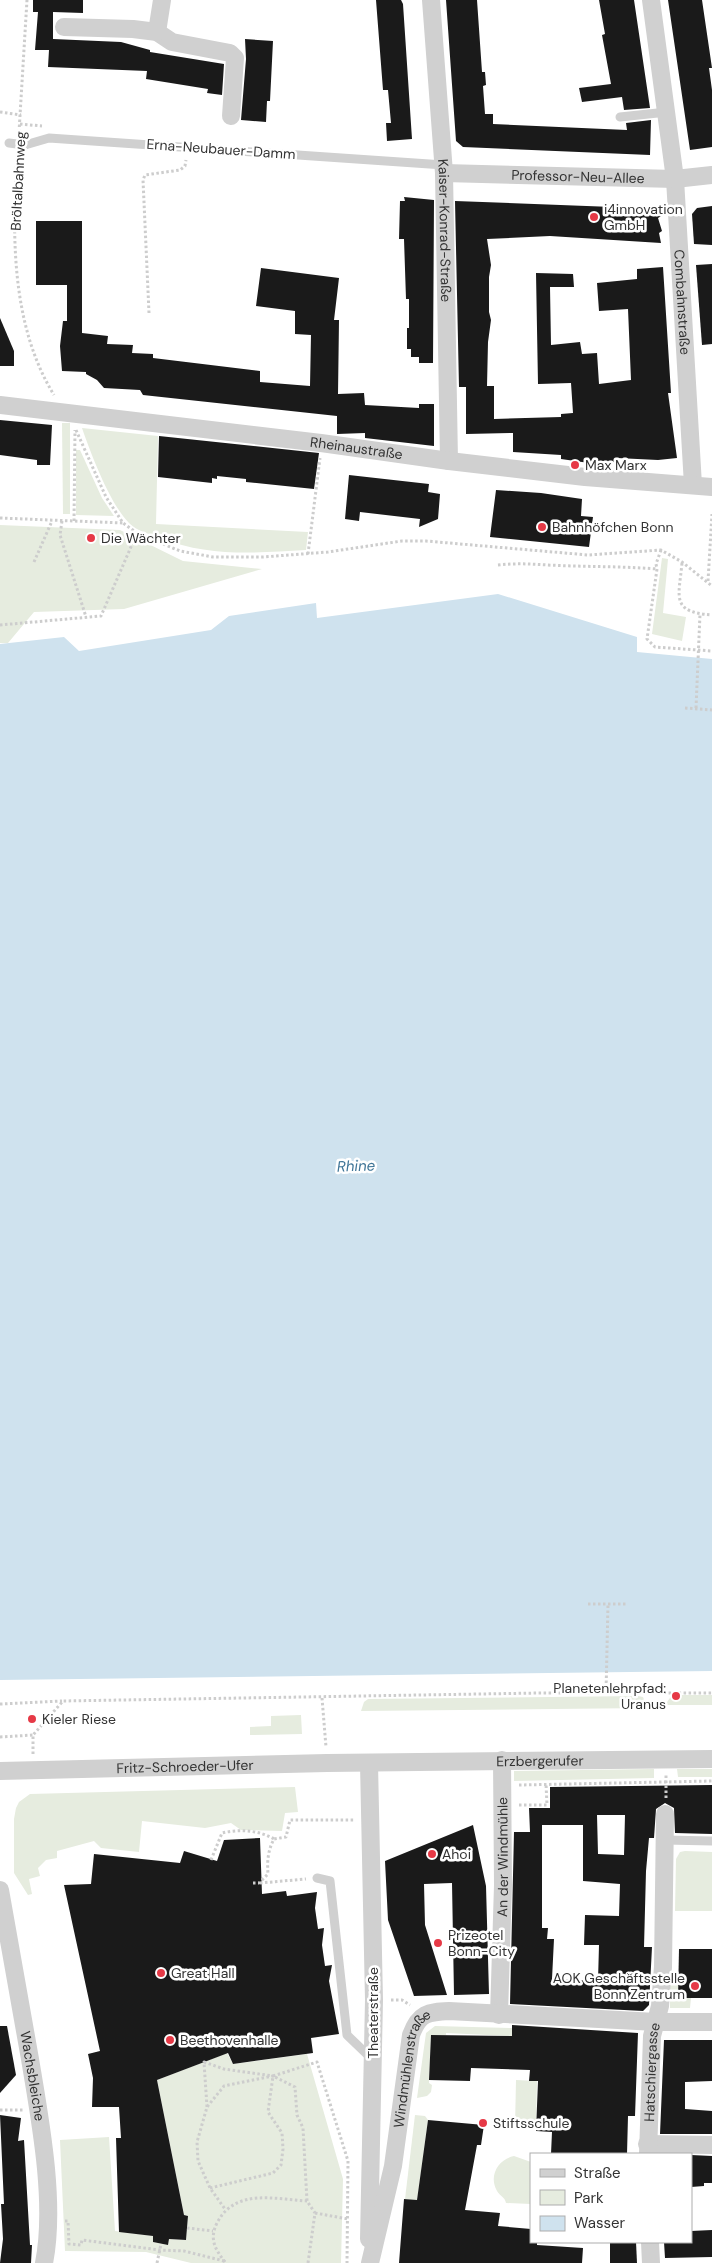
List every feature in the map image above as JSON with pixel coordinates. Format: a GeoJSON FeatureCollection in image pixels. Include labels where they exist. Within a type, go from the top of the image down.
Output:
{"type":"FeatureCollection","features":[{"type":"Feature","properties":{"kind":"street"},"geometry":{"type":"LineString","coordinates":[[157,32],[162,0]]}},
{"type":"Feature","properties":{"kind":"street","name":"Kaiser-Konrad-Straße"},"geometry":{"type":"LineString","coordinates":[[431,0],[444,169],[449,461]]}},
{"type":"Feature","properties":{"kind":"street","name":"Combahnstraße"},"geometry":{"type":"LineString","coordinates":[[651,0],[675,179],[693,484]]}},
{"type":"Feature","properties":{"kind":"street"},"geometry":{"type":"LineString","coordinates":[[64,27],[133,29],[157,32],[172,42],[230,53],[236,58],[231,116]]}},
{"type":"Feature","properties":{"kind":"street","name":"Professor-Neu-Allee"},"geometry":{"type":"LineString","coordinates":[[444,169],[675,179],[712,175]]}},
{"type":"Feature","properties":{"kind":"street","name":"Rheinaustraße"},"geometry":{"type":"LineString","coordinates":[[0,405],[321,443],[449,461],[712,487]]}},
{"type":"Feature","properties":{"kind":"street","name":"Erzbergerufer"},"geometry":{"type":"LineString","coordinates":[[369,1762],[712,1759]]}},
{"type":"Feature","properties":{"kind":"street","name":"An der Windmühle"},"geometry":{"type":"LineString","coordinates":[[498,2015],[503,1805],[502,1760]]}},
{"type":"Feature","properties":{"kind":"street","name":"Fritz-Schroeder-Ufer"},"geometry":{"type":"LineString","coordinates":[[0,1770],[369,1762]]}},
{"type":"Feature","properties":{"kind":"street","name":"Theaterstraße"},"geometry":{"type":"LineString","coordinates":[[369,1762],[374,2000],[369,2200],[370,2263]]}},
{"type":"Feature","properties":{"kind":"street","name":"Hatschiergasse"},"geometry":{"type":"LineString","coordinates":[[647,2149],[652,2036],[660,2006],[662,1976],[665,1814]]}},
{"type":"Feature","properties":{"kind":"street","name":"Wachsbleiche"},"geometry":{"type":"LineString","coordinates":[[0,1890],[39,2109],[48,2221],[48,2244],[44,2263]]}},
{"type":"Feature","properties":{"kind":"street","name":"Windmühlenstraße"},"geometry":{"type":"LineString","coordinates":[[370,2263],[393,2166],[415,2026],[419,2018],[431,2012],[449,2011],[656,2022],[712,2022]]}},
{"type":"Feature","properties":{"kind":"street"},"geometry":{"type":"LineString","coordinates":[[647,2149],[712,2145]]}},
{"type":"Feature","properties":{"kind":"street"},"geometry":{"type":"LineString","coordinates":[[650,2243],[651,2263]]}},
{"type":"Feature","properties":{"kind":"lane"},"geometry":{"type":"LineString","coordinates":[[620,117],[667,112]]}},
{"type":"Feature","properties":{"kind":"lane","name":"Erna-Neubauer-Damm"},"geometry":{"type":"LineString","coordinates":[[4,143],[20,144],[49,138],[444,169]]}},
{"type":"Feature","properties":{"kind":"lane"},"geometry":{"type":"LineString","coordinates":[[665,1840],[712,1841]]}},
{"type":"Feature","properties":{"kind":"lane"},"geometry":{"type":"LineString","coordinates":[[317,1878],[330,1881],[348,2035],[372,2060]]}},
{"type":"Feature","properties":{"kind":"path","name":"Bröltalbahnweg"},"geometry":{"type":"LineString","coordinates":[[27,0],[20,144],[14,214],[20,301],[28,331],[46,382],[64,412]]}},
{"type":"Feature","properties":{"kind":"path"},"geometry":{"type":"LineString","coordinates":[[0,112],[21,115]]}},
{"type":"Feature","properties":{"kind":"path"},"geometry":{"type":"LineString","coordinates":[[20,124],[47,127]]}},
{"type":"Feature","properties":{"kind":"path"},"geometry":{"type":"LineString","coordinates":[[149,312],[143,180],[145,175],[180,170],[185,166]]}},
{"type":"Feature","properties":{"kind":"path"},"geometry":{"type":"LineString","coordinates":[[74,521],[75,427],[96,478],[123,523],[137,533],[180,551],[213,557],[308,554],[402,541],[426,541],[588,555],[660,550],[682,562],[712,586]]}},
{"type":"Feature","properties":{"kind":"path"},"geometry":{"type":"LineString","coordinates":[[308,554],[321,443]]}},
{"type":"Feature","properties":{"kind":"path"},"geometry":{"type":"LineString","coordinates":[[708,582],[712,514]]}},
{"type":"Feature","properties":{"kind":"path"},"geometry":{"type":"LineString","coordinates":[[0,518],[123,523]]}},
{"type":"Feature","properties":{"kind":"path"},"geometry":{"type":"LineString","coordinates":[[34,562],[52,521]]}},
{"type":"Feature","properties":{"kind":"path"},"geometry":{"type":"LineString","coordinates":[[62,521],[60,535],[86,617]]}},
{"type":"Feature","properties":{"kind":"path"},"geometry":{"type":"LineString","coordinates":[[0,625],[101,616],[137,533]]}},
{"type":"Feature","properties":{"kind":"path"},"geometry":{"type":"LineString","coordinates":[[660,550],[656,564],[657,569],[647,639],[655,647],[712,651]]}},
{"type":"Feature","properties":{"kind":"path"},"geometry":{"type":"LineString","coordinates":[[498,565],[522,562],[549,565],[615,565],[657,569]]}},
{"type":"Feature","properties":{"kind":"path"},"geometry":{"type":"LineString","coordinates":[[682,562],[679,595],[682,606],[692,613],[712,615]]}},
{"type":"Feature","properties":{"kind":"path"},"geometry":{"type":"LineString","coordinates":[[696,708],[700,614]]}},
{"type":"Feature","properties":{"kind":"path"},"geometry":{"type":"LineString","coordinates":[[685,708],[712,710]]}},
{"type":"Feature","properties":{"kind":"path"},"geometry":{"type":"LineString","coordinates":[[588,1604],[628,1604]]}},
{"type":"Feature","properties":{"kind":"path"},"geometry":{"type":"LineString","coordinates":[[606,1693],[608,1604]]}},
{"type":"Feature","properties":{"kind":"path"},"geometry":{"type":"LineString","coordinates":[[0,1704],[62,1701],[712,1693]]}},
{"type":"Feature","properties":{"kind":"path"},"geometry":{"type":"LineString","coordinates":[[322,1698],[327,1763]]}},
{"type":"Feature","properties":{"kind":"path"},"geometry":{"type":"LineString","coordinates":[[0,1737],[32,1735],[62,1701]]}},
{"type":"Feature","properties":{"kind":"path"},"geometry":{"type":"LineString","coordinates":[[503,1785],[666,1780],[712,1781]]}},
{"type":"Feature","properties":{"kind":"path"},"geometry":{"type":"LineString","coordinates":[[503,1805],[547,1805],[546,1784]]}},
{"type":"Feature","properties":{"kind":"path"},"geometry":{"type":"LineString","coordinates":[[211,1860],[222,1833],[230,1831],[263,1832],[274,1839],[286,1837],[290,1820],[334,1820]]}},
{"type":"Feature","properties":{"kind":"path"},"geometry":{"type":"LineString","coordinates":[[259,1883],[268,1874],[267,1862],[270,1846],[274,1839]]}},
{"type":"Feature","properties":{"kind":"path"},"geometry":{"type":"LineString","coordinates":[[253,1883],[317,1878]]}},
{"type":"Feature","properties":{"kind":"path"},"geometry":{"type":"LineString","coordinates":[[396,2000],[406,2002]]}},
{"type":"Feature","properties":{"kind":"path"},"geometry":{"type":"LineString","coordinates":[[225,2209],[210,2188],[198,2161],[197,2142],[207,2107],[204,2062],[224,2068],[273,2076],[295,2088],[297,2115],[303,2128],[307,2201],[315,2213],[308,2263]]}},
{"type":"Feature","properties":{"kind":"path"},"geometry":{"type":"LineString","coordinates":[[207,2107],[224,2086],[273,2076],[317,2062],[348,2161],[347,2263]]}},
{"type":"Feature","properties":{"kind":"path"},"geometry":{"type":"LineString","coordinates":[[210,2188],[273,2173],[281,2165],[282,2133],[268,2112],[273,2076]]}},
{"type":"Feature","properties":{"kind":"path"},"geometry":{"type":"LineString","coordinates":[[0,2110],[12,2110]]}},
{"type":"Feature","properties":{"kind":"path"},"geometry":{"type":"LineString","coordinates":[[225,2262],[214,2246],[213,2231],[225,2209],[232,2204],[249,2198],[307,2201]]}},
{"type":"Feature","properties":{"kind":"path"},"geometry":{"type":"LineString","coordinates":[[315,2213],[348,2220]]}},
{"type":"Feature","properties":{"kind":"path"},"geometry":{"type":"LineString","coordinates":[[68,2221],[69,2244],[81,2245],[82,2240],[160,2250],[184,2251],[225,2262]]}},
{"type":"Feature","properties":{"kind":"path"},"geometry":{"type":"LineString","coordinates":[[187,2228],[213,2231]]}},
{"type":"Feature","properties":{"kind":"path"},"geometry":{"type":"LineString","coordinates":[[157,2263],[161,2244]]}},
{"type":"Feature","properties":{"kind":"green space"},"geometry":{"type":"Polygon","coordinates":[[[62,423],[70,423],[70,514],[63,514],[62,423]]]}},
{"type":"Feature","properties":{"kind":"green space"},"geometry":{"type":"Polygon","coordinates":[[[82,428],[158,436],[156,524],[308,532],[306,550],[250,553],[214,551],[178,544],[139,530],[129,523],[115,504],[82,428]]]}},
{"type":"Feature","properties":{"kind":"green space"},"geometry":{"type":"Polygon","coordinates":[[[76,450],[80,450],[102,498],[114,516],[76,515],[76,450]]]}},
{"type":"Feature","properties":{"kind":"green space"},"geometry":{"type":"Polygon","coordinates":[[[0,525],[120,530],[183,561],[262,569],[124,609],[34,612],[8,643],[0,643],[0,525]]]}},
{"type":"Feature","properties":{"kind":"green space"},"geometry":{"type":"Polygon","coordinates":[[[662,558],[668,559],[663,613],[686,617],[682,641],[652,634],[662,558]]]}},
{"type":"Feature","properties":{"kind":"green space"},"geometry":{"type":"Polygon","coordinates":[[[672,1695],[712,1695],[712,1705],[665,1705],[672,1695]]]}},
{"type":"Feature","properties":{"kind":"green space"},"geometry":{"type":"Polygon","coordinates":[[[643,1697],[647,1708],[361,1711],[364,1702],[368,1699],[643,1697]]]}},
{"type":"Feature","properties":{"kind":"green space"},"geometry":{"type":"Polygon","coordinates":[[[301,1715],[302,1734],[250,1735],[250,1727],[271,1726],[271,1716],[301,1715]]]}},
{"type":"Feature","properties":{"kind":"green space"},"geometry":{"type":"Polygon","coordinates":[[[654,1769],[654,1778],[514,1781],[514,1771],[654,1769]]]}},
{"type":"Feature","properties":{"kind":"green space"},"geometry":{"type":"Polygon","coordinates":[[[677,1769],[712,1769],[712,1777],[678,1777],[677,1769]]]}},
{"type":"Feature","properties":{"kind":"green space"},"geometry":{"type":"Polygon","coordinates":[[[295,1787],[298,1812],[285,1813],[282,1831],[241,1830],[231,1823],[205,1828],[142,1821],[139,1852],[101,1848],[94,1841],[57,1851],[57,1858],[46,1860],[38,1868],[40,1876],[29,1879],[32,1894],[28,1895],[14,1873],[14,1819],[16,1808],[19,1802],[30,1794],[295,1787]]]}},
{"type":"Feature","properties":{"kind":"green space"},"geometry":{"type":"Polygon","coordinates":[[[680,1852],[712,1852],[712,1911],[675,1911],[676,1859],[680,1852]]]}},
{"type":"Feature","properties":{"kind":"green space"},"geometry":{"type":"Polygon","coordinates":[[[670,1971],[678,1971],[678,1998],[691,1998],[690,2008],[670,2008],[670,1971]]]}},
{"type":"Feature","properties":{"kind":"green space"},"geometry":{"type":"Polygon","coordinates":[[[435,2026],[512,2028],[512,2036],[446,2033],[446,2035],[431,2035],[429,2083],[432,2085],[431,2092],[427,2096],[417,2098],[426,2033],[435,2026]]]}},
{"type":"Feature","properties":{"kind":"green space"},"geometry":{"type":"Polygon","coordinates":[[[227,2053],[233,2064],[307,2054],[343,2179],[341,2263],[191,2263],[146,2252],[65,2251],[60,2140],[109,2137],[115,2231],[153,2236],[153,2242],[168,2245],[169,2239],[186,2240],[188,2216],[184,2215],[157,2080],[227,2053]]]}},
{"type":"Feature","properties":{"kind":"green space"},"geometry":{"type":"Polygon","coordinates":[[[516,2080],[537,2081],[536,2128],[515,2127],[516,2080]]]}},
{"type":"Feature","properties":{"kind":"green space"},"geometry":{"type":"Polygon","coordinates":[[[415,2115],[425,2116],[428,2120],[417,2201],[405,2199],[415,2115]]]}},
{"type":"Feature","properties":{"kind":"green space"},"geometry":{"type":"Polygon","coordinates":[[[514,2156],[530,2162],[530,2204],[506,2203],[505,2199],[497,2191],[494,2174],[500,2164],[514,2156]]]}},
{"type":"Feature","properties":{"kind":"water","name":"Rhine"},"geometry":{"type":"Polygon","coordinates":[[[498,594],[637,637],[637,652],[712,659],[712,1671],[0,1680],[0,644],[64,637],[79,651],[211,630],[229,616],[316,603],[317,618],[498,594]]]}},
{"type":"Feature","properties":{"kind":"building"},"geometry":{"type":"Polygon","coordinates":[[[33,0],[83,0],[83,13],[53,12],[53,39],[121,42],[150,50],[150,52],[224,64],[222,95],[207,93],[208,89],[146,79],[147,71],[48,67],[49,50],[35,50],[38,12],[33,12],[33,0]]]}},
{"type":"Feature","properties":{"kind":"building"},"geometry":{"type":"Polygon","coordinates":[[[376,0],[401,0],[403,4],[412,139],[387,141],[386,123],[391,123],[388,90],[383,90],[376,0]]]}},
{"type":"Feature","properties":{"kind":"building"},"geometry":{"type":"Polygon","coordinates":[[[446,0],[477,0],[482,72],[485,72],[486,85],[483,86],[485,114],[493,114],[493,124],[627,130],[626,123],[651,120],[650,155],[463,147],[456,141],[446,0]]]}},
{"type":"Feature","properties":{"kind":"building"},"geometry":{"type":"Polygon","coordinates":[[[599,0],[634,0],[650,108],[624,110],[622,97],[582,102],[579,88],[611,84],[602,35],[605,34],[599,0]]]}},
{"type":"Feature","properties":{"kind":"building"},"geometry":{"type":"Polygon","coordinates":[[[668,0],[702,0],[712,68],[709,68],[712,90],[712,147],[690,150],[668,0]]]}},
{"type":"Feature","properties":{"kind":"building"},"geometry":{"type":"Polygon","coordinates":[[[245,39],[273,41],[270,101],[267,101],[266,122],[241,120],[246,59],[245,39]]]}},
{"type":"Feature","properties":{"kind":"building"},"geometry":{"type":"Polygon","coordinates":[[[404,197],[434,200],[433,363],[419,363],[419,357],[411,357],[411,349],[407,349],[409,299],[406,299],[404,239],[399,239],[400,201],[405,201],[404,197]]]}},
{"type":"Feature","properties":{"kind":"building"},"geometry":{"type":"Polygon","coordinates":[[[455,201],[639,208],[644,205],[646,208],[666,209],[666,213],[658,218],[662,231],[659,233],[661,243],[550,236],[487,239],[491,265],[489,312],[491,320],[488,342],[487,386],[494,386],[494,419],[561,417],[561,414],[573,413],[571,383],[538,384],[536,273],[573,274],[574,287],[550,287],[551,345],[580,342],[582,354],[597,353],[599,384],[631,380],[628,309],[599,311],[597,283],[637,279],[637,269],[663,267],[671,393],[668,393],[677,458],[658,460],[617,458],[617,462],[589,463],[561,459],[561,455],[513,452],[513,433],[466,434],[466,387],[459,387],[455,201]]]}},
{"type":"Feature","properties":{"kind":"building"},"geometry":{"type":"Polygon","coordinates":[[[712,206],[712,245],[694,244],[692,214],[697,208],[712,206]]]}},
{"type":"Feature","properties":{"kind":"building"},"geometry":{"type":"Polygon","coordinates":[[[36,221],[82,221],[82,333],[108,336],[107,344],[133,345],[132,353],[153,354],[153,358],[260,371],[260,382],[310,386],[311,335],[295,334],[295,311],[256,306],[261,268],[339,278],[334,320],[339,320],[338,394],[364,393],[365,405],[419,408],[419,404],[434,404],[434,446],[365,438],[365,433],[337,434],[337,416],[143,395],[140,390],[104,388],[86,372],[62,371],[60,346],[63,321],[67,321],[67,285],[36,285],[36,221]]]}},
{"type":"Feature","properties":{"kind":"building"},"geometry":{"type":"Polygon","coordinates":[[[712,264],[712,344],[702,345],[696,265],[712,264]]]}},
{"type":"Feature","properties":{"kind":"building"},"geometry":{"type":"Polygon","coordinates":[[[0,318],[14,351],[14,366],[0,366],[0,318]]]}},
{"type":"Feature","properties":{"kind":"building"},"geometry":{"type":"Polygon","coordinates":[[[0,420],[52,425],[50,465],[37,465],[37,460],[0,455],[0,420]]]}},
{"type":"Feature","properties":{"kind":"building"},"geometry":{"type":"Polygon","coordinates":[[[159,436],[319,453],[314,489],[246,482],[246,479],[217,476],[217,479],[212,478],[212,483],[158,477],[159,436]]]}},
{"type":"Feature","properties":{"kind":"building"},"geometry":{"type":"Polygon","coordinates":[[[349,475],[429,484],[428,492],[440,494],[438,519],[419,527],[420,519],[360,512],[359,521],[345,519],[349,475]]]}},
{"type":"Feature","properties":{"kind":"building","name":"Bahnhöfchen Bonn"},"geometry":{"type":"Polygon","coordinates":[[[496,490],[541,493],[582,499],[581,516],[593,517],[589,547],[490,537],[496,490]]]}},
{"type":"Feature","properties":{"kind":"building"},"geometry":{"type":"Polygon","coordinates":[[[712,1785],[712,1834],[675,1833],[674,1808],[665,1803],[656,1809],[654,1838],[649,1838],[646,1871],[644,1947],[652,1947],[649,2005],[643,2011],[510,2004],[514,1832],[530,1832],[529,1808],[550,1808],[550,1787],[712,1785]],[[597,1815],[598,1854],[624,1855],[625,1815],[597,1815]],[[542,1825],[542,1928],[548,1928],[547,1939],[554,1939],[552,1979],[598,1981],[599,1945],[584,1945],[585,1915],[619,1916],[620,1884],[583,1881],[583,1825],[542,1825]]]}},
{"type":"Feature","properties":{"kind":"building"},"geometry":{"type":"Polygon","coordinates":[[[473,1825],[486,1886],[489,1994],[454,1995],[452,1883],[424,1884],[425,1925],[447,1995],[414,1996],[388,1920],[385,1861],[473,1825]]]}},
{"type":"Feature","properties":{"kind":"building","name":"Beethovenhalle"},"geometry":{"type":"Polygon","coordinates":[[[260,1838],[262,1894],[286,1891],[287,1896],[317,1892],[315,1908],[318,1929],[324,1928],[322,1945],[325,1966],[332,1965],[329,1981],[339,2034],[311,2038],[313,2053],[233,2064],[228,2053],[157,2080],[184,2215],[188,2216],[186,2240],[169,2239],[168,2245],[153,2242],[153,2236],[119,2232],[116,2138],[121,2138],[119,2107],[92,2107],[93,2078],[88,2054],[100,2051],[64,1885],[91,1884],[94,1854],[180,1863],[184,1851],[217,1861],[224,1840],[260,1838]]]}},
{"type":"Feature","properties":{"kind":"building","name":"AOK Geschäftsstelle Bonn Zentrum"},"geometry":{"type":"Polygon","coordinates":[[[679,1949],[712,1949],[712,1998],[678,1998],[679,1949]]]}},
{"type":"Feature","properties":{"kind":"building"},"geometry":{"type":"Polygon","coordinates":[[[512,2025],[638,2033],[635,2116],[628,2116],[627,2153],[551,2153],[552,2132],[536,2131],[538,2081],[529,2081],[530,2070],[471,2068],[470,2081],[429,2080],[431,2035],[512,2036],[512,2025]]]}},
{"type":"Feature","properties":{"kind":"building"},"geometry":{"type":"Polygon","coordinates":[[[0,2026],[7,2026],[16,2075],[0,2093],[0,2026]]]}},
{"type":"Feature","properties":{"kind":"building"},"geometry":{"type":"Polygon","coordinates":[[[664,2040],[712,2040],[712,2081],[685,2082],[685,2109],[712,2111],[712,2134],[660,2134],[664,2040]]]}},
{"type":"Feature","properties":{"kind":"building"},"geometry":{"type":"Polygon","coordinates":[[[0,2115],[21,2118],[18,2141],[24,2140],[30,2245],[32,2245],[31,2263],[0,2263],[3,2239],[1,2204],[4,2204],[0,2115]]]}},
{"type":"Feature","properties":{"kind":"building"},"geometry":{"type":"Polygon","coordinates":[[[428,2120],[484,2125],[481,2145],[477,2145],[465,2210],[500,2213],[498,2226],[530,2229],[530,2243],[583,2248],[582,2263],[399,2263],[404,2199],[417,2200],[428,2120]]]}},
{"type":"Feature","properties":{"kind":"building"},"geometry":{"type":"Polygon","coordinates":[[[692,2155],[712,2156],[712,2183],[704,2183],[704,2186],[692,2187],[692,2155]]]}},
{"type":"Feature","properties":{"kind":"building"},"geometry":{"type":"Polygon","coordinates":[[[712,2230],[712,2257],[665,2258],[664,2243],[692,2243],[692,2231],[712,2230]]]}},
{"type":"Feature","properties":{"kind":"building"},"geometry":{"type":"Polygon","coordinates":[[[610,2243],[636,2243],[637,2263],[610,2263],[610,2243]]]}},
{"type":"Feature","properties":{"kind":"place","name":"i4innovation GmbH"},"geometry":{"type":"Point","coordinates":[594,217]}},
{"type":"Feature","properties":{"kind":"place","name":"Max Marx"},"geometry":{"type":"Point","coordinates":[575,465]}},
{"type":"Feature","properties":{"kind":"place","name":"Bahnhöfchen Bonn"},"geometry":{"type":"Point","coordinates":[542,527]}},
{"type":"Feature","properties":{"kind":"place","name":"Die Wächter"},"geometry":{"type":"Point","coordinates":[91,538]}},
{"type":"Feature","properties":{"kind":"place","name":"Planetenlehrpfad: Uranus"},"geometry":{"type":"Point","coordinates":[676,1696]}},
{"type":"Feature","properties":{"kind":"place","name":"Kieler Riese"},"geometry":{"type":"Point","coordinates":[32,1719]}},
{"type":"Feature","properties":{"kind":"place","name":"Ahoi"},"geometry":{"type":"Point","coordinates":[432,1854]}},
{"type":"Feature","properties":{"kind":"place","name":"Prizeotel Bonn-City"},"geometry":{"type":"Point","coordinates":[438,1943]}},
{"type":"Feature","properties":{"kind":"place","name":"Great Hall"},"geometry":{"type":"Point","coordinates":[161,1973]}},
{"type":"Feature","properties":{"kind":"place","name":"AOK Geschäftsstelle Bonn Zentrum"},"geometry":{"type":"Point","coordinates":[695,1986]}},
{"type":"Feature","properties":{"kind":"place","name":"Beethovenhalle"},"geometry":{"type":"Point","coordinates":[170,2040]}},
{"type":"Feature","properties":{"kind":"place","name":"Stiftsschule"},"geometry":{"type":"Point","coordinates":[483,2123]}}]}
